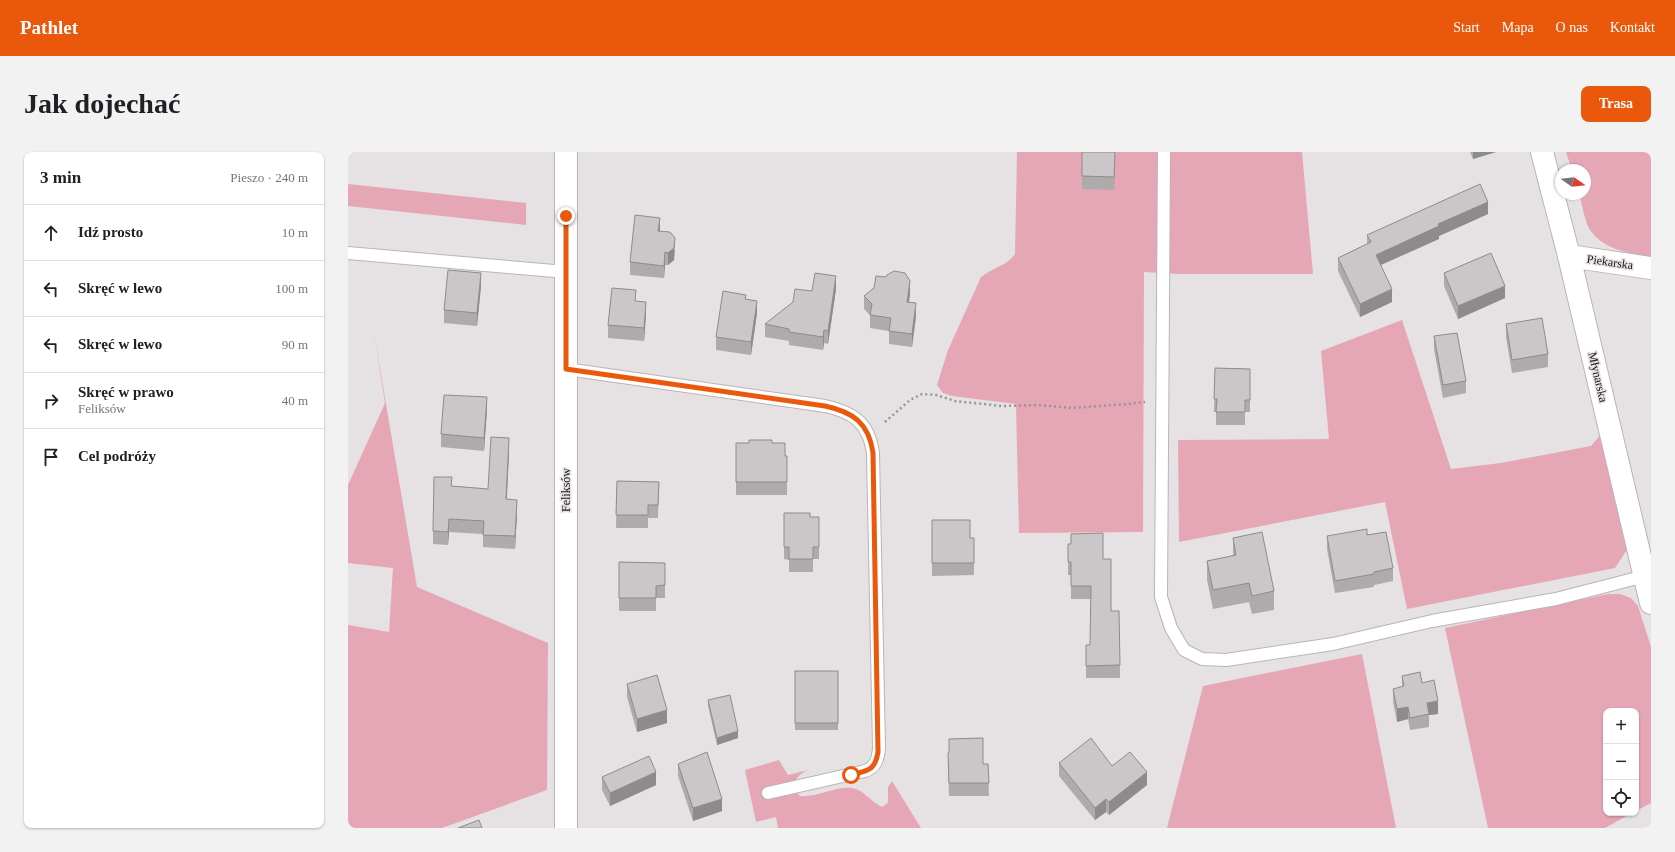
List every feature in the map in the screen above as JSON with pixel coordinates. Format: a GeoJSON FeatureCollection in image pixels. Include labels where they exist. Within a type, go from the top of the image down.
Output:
{"type":"FeatureCollection","features":[{"type":"Feature","properties":{"kind":"street","name":"Feliksów"},"geometry":{"type":"LineString","coordinates":[[566,152],[566,828]]}},
{"type":"Feature","properties":{"kind":"street","name":"Młynarska"},"geometry":{"type":"LineString","coordinates":[[1542,152],[1569,256],[1651,603]]}},
{"type":"Feature","properties":{"kind":"street","name":"Piekarska"},"geometry":{"type":"LineString","coordinates":[[1569,256],[1651,268]]}},
{"type":"Feature","properties":{"kind":"lane"},"geometry":{"type":"LineString","coordinates":[[1164,152],[1162,597],[1171,628],[1184,650],[1202,660],[1226,660],[1333,644],[1432,621],[1556,598],[1645,576]]}},
{"type":"Feature","properties":{"kind":"lane"},"geometry":{"type":"LineString","coordinates":[[348,253],[566,272]]}},
{"type":"Feature","properties":{"kind":"lane"},"geometry":{"type":"LineString","coordinates":[[566,369],[825,406],[851,415],[861,423],[868,434],[871,442],[873,461],[879,748],[876,762],[872,768],[865,771],[768,793]]}},
{"type":"Feature","properties":{"kind":"path"},"geometry":{"type":"LineString","coordinates":[[885,422],[916,396],[922,394],[936,395],[955,401],[1002,406],[1039,405],[1071,408],[1148,401]]}},
{"type":"Feature","properties":{"kind":"shaded area"},"geometry":{"type":"Polygon","coordinates":[[[1017,152],[1302,152],[1313,274],[1179,274],[1144,272],[1143,532],[1019,533],[1016,404],[952,396],[943,393],[937,385],[948,350],[981,277],[1004,264],[1015,254],[1017,152]]]}},
{"type":"Feature","properties":{"kind":"shaded area"},"geometry":{"type":"Polygon","coordinates":[[[1566,152],[1651,152],[1651,256],[1625,252],[1609,246],[1596,237],[1588,227],[1580,200],[1591,200],[1591,164],[1570,164],[1566,152]]]}},
{"type":"Feature","properties":{"kind":"shaded area"},"geometry":{"type":"Polygon","coordinates":[[[348,184],[526,203],[526,225],[348,206],[348,184]]]}},
{"type":"Feature","properties":{"kind":"shaded area"},"geometry":{"type":"Polygon","coordinates":[[[1402,320],[1451,469],[1501,463],[1591,446],[1602,433],[1609,458],[1605,459],[1628,548],[1615,568],[1407,609],[1385,502],[1179,542],[1178,440],[1329,439],[1321,351],[1402,320]]]}},
{"type":"Feature","properties":{"kind":"shaded area"},"geometry":{"type":"Polygon","coordinates":[[[374,333],[417,587],[548,643],[547,790],[442,828],[348,828],[348,625],[389,632],[393,568],[348,563],[348,485],[385,403],[374,333]]]}},
{"type":"Feature","properties":{"kind":"shaded area"},"geometry":{"type":"Polygon","coordinates":[[[1608,594],[1620,594],[1631,598],[1638,606],[1651,647],[1651,803],[1639,809],[1639,708],[1603,708],[1603,816],[1627,816],[1605,828],[1488,828],[1445,628],[1608,594]]]}},
{"type":"Feature","properties":{"kind":"shaded area"},"geometry":{"type":"Polygon","coordinates":[[[1362,654],[1396,828],[1167,828],[1203,686],[1362,654]]]}},
{"type":"Feature","properties":{"kind":"shaded area"},"geometry":{"type":"Polygon","coordinates":[[[779,760],[788,775],[808,770],[800,775],[795,783],[794,790],[800,796],[852,788],[860,791],[882,807],[888,803],[888,787],[892,781],[921,828],[778,828],[776,817],[756,822],[745,770],[779,760]]]}},
{"type":"Feature","properties":{"kind":"building"},"geometry":{"type":"Polygon","coordinates":[[[1082,152],[1115,152],[1114,177],[1082,176],[1082,152]]]}},
{"type":"Feature","properties":{"kind":"building"},"geometry":{"type":"Polygon","coordinates":[[[1480,184],[1488,202],[1438,224],[1439,226],[1376,255],[1392,289],[1360,304],[1338,258],[1371,242],[1367,235],[1480,184]]]}},
{"type":"Feature","properties":{"kind":"building"},"geometry":{"type":"Polygon","coordinates":[[[635,215],[660,218],[658,231],[670,232],[675,238],[674,248],[668,253],[665,252],[664,266],[630,262],[635,215]]]}},
{"type":"Feature","properties":{"kind":"building"},"geometry":{"type":"Polygon","coordinates":[[[1491,253],[1505,286],[1458,306],[1444,273],[1491,253]]]}},
{"type":"Feature","properties":{"kind":"building"},"geometry":{"type":"Polygon","coordinates":[[[448,270],[481,273],[477,313],[444,310],[448,270]]]}},
{"type":"Feature","properties":{"kind":"building"},"geometry":{"type":"Polygon","coordinates":[[[894,271],[905,273],[910,281],[907,302],[916,303],[912,334],[889,331],[891,318],[870,315],[872,304],[864,296],[874,288],[876,276],[886,277],[894,271]]]}},
{"type":"Feature","properties":{"kind":"building"},"geometry":{"type":"Polygon","coordinates":[[[815,273],[836,276],[828,331],[824,330],[823,337],[789,332],[789,329],[765,324],[793,302],[795,289],[812,291],[815,273]]]}},
{"type":"Feature","properties":{"kind":"building"},"geometry":{"type":"Polygon","coordinates":[[[612,288],[636,290],[635,301],[646,302],[644,328],[608,325],[612,288]]]}},
{"type":"Feature","properties":{"kind":"building"},"geometry":{"type":"Polygon","coordinates":[[[723,291],[746,295],[745,299],[757,301],[751,342],[716,337],[723,291]]]}},
{"type":"Feature","properties":{"kind":"building"},"geometry":{"type":"Polygon","coordinates":[[[1542,318],[1548,354],[1512,360],[1506,324],[1542,318]]]}},
{"type":"Feature","properties":{"kind":"building"},"geometry":{"type":"Polygon","coordinates":[[[1457,333],[1466,381],[1443,385],[1434,336],[1457,333]]]}},
{"type":"Feature","properties":{"kind":"building"},"geometry":{"type":"Polygon","coordinates":[[[1215,368],[1250,369],[1250,400],[1245,400],[1245,412],[1216,412],[1217,399],[1214,399],[1215,368]]]}},
{"type":"Feature","properties":{"kind":"building"},"geometry":{"type":"Polygon","coordinates":[[[444,395],[487,397],[484,438],[441,434],[444,395]]]}},
{"type":"Feature","properties":{"kind":"building"},"geometry":{"type":"Polygon","coordinates":[[[491,437],[509,438],[506,499],[517,500],[515,536],[483,535],[484,521],[449,519],[448,532],[433,531],[434,477],[452,477],[451,486],[488,489],[491,437]]]}},
{"type":"Feature","properties":{"kind":"building"},"geometry":{"type":"Polygon","coordinates":[[[749,440],[772,440],[772,443],[785,443],[785,456],[787,456],[787,482],[736,482],[736,443],[749,443],[749,440]]]}},
{"type":"Feature","properties":{"kind":"building"},"geometry":{"type":"Polygon","coordinates":[[[617,481],[659,482],[658,505],[648,505],[648,515],[616,515],[617,481]]]}},
{"type":"Feature","properties":{"kind":"building"},"geometry":{"type":"Polygon","coordinates":[[[784,513],[810,513],[810,517],[819,517],[819,547],[813,547],[813,559],[789,559],[789,547],[784,547],[784,513]]]}},
{"type":"Feature","properties":{"kind":"building"},"geometry":{"type":"Polygon","coordinates":[[[932,520],[970,520],[970,538],[974,538],[974,563],[932,563],[932,520]]]}},
{"type":"Feature","properties":{"kind":"building"},"geometry":{"type":"Polygon","coordinates":[[[1367,529],[1367,535],[1386,532],[1393,568],[1374,572],[1374,574],[1335,581],[1327,536],[1367,529]]]}},
{"type":"Feature","properties":{"kind":"building"},"geometry":{"type":"Polygon","coordinates":[[[1262,532],[1274,591],[1252,596],[1249,583],[1213,590],[1207,561],[1236,555],[1233,538],[1262,532]]]}},
{"type":"Feature","properties":{"kind":"building"},"geometry":{"type":"Polygon","coordinates":[[[1103,533],[1103,559],[1111,559],[1111,611],[1119,611],[1120,665],[1086,666],[1086,645],[1090,645],[1091,586],[1071,586],[1071,562],[1068,562],[1068,544],[1071,544],[1071,534],[1103,533]]]}},
{"type":"Feature","properties":{"kind":"building"},"geometry":{"type":"Polygon","coordinates":[[[619,562],[665,563],[665,585],[656,586],[656,598],[619,598],[619,562]]]}},
{"type":"Feature","properties":{"kind":"building"},"geometry":{"type":"Polygon","coordinates":[[[795,671],[838,671],[838,723],[795,723],[795,671]]]}},
{"type":"Feature","properties":{"kind":"building"},"geometry":{"type":"Polygon","coordinates":[[[1420,672],[1422,683],[1434,680],[1438,701],[1427,703],[1429,714],[1410,718],[1408,707],[1397,709],[1393,689],[1404,686],[1402,676],[1420,672]]]}},
{"type":"Feature","properties":{"kind":"building"},"geometry":{"type":"Polygon","coordinates":[[[657,675],[667,710],[637,719],[627,684],[657,675]]]}},
{"type":"Feature","properties":{"kind":"building"},"geometry":{"type":"Polygon","coordinates":[[[730,695],[738,731],[717,738],[708,700],[730,695]]]}},
{"type":"Feature","properties":{"kind":"building"},"geometry":{"type":"Polygon","coordinates":[[[983,738],[983,764],[988,764],[989,783],[949,783],[949,739],[983,738]]]}},
{"type":"Feature","properties":{"kind":"building"},"geometry":{"type":"Polygon","coordinates":[[[1091,738],[1112,766],[1130,752],[1147,772],[1109,802],[1106,799],[1095,808],[1059,763],[1091,738]]]}},
{"type":"Feature","properties":{"kind":"building"},"geometry":{"type":"Polygon","coordinates":[[[707,752],[722,799],[693,808],[678,764],[707,752]]]}},
{"type":"Feature","properties":{"kind":"building"},"geometry":{"type":"Polygon","coordinates":[[[649,756],[656,772],[610,793],[602,777],[649,756]]]}},
{"type":"Feature","properties":{"kind":"building"},"geometry":{"type":"Polygon","coordinates":[[[479,820],[482,828],[458,828],[479,820]]]}},
{"type":"Feature","properties":{"kind":"route"},"geometry":{"type":"LineString","coordinates":[[566,216],[566,369],[825,406],[851,415],[861,423],[866,430],[871,442],[873,453],[878,752],[876,762],[872,768],[851,775]]}}]}
